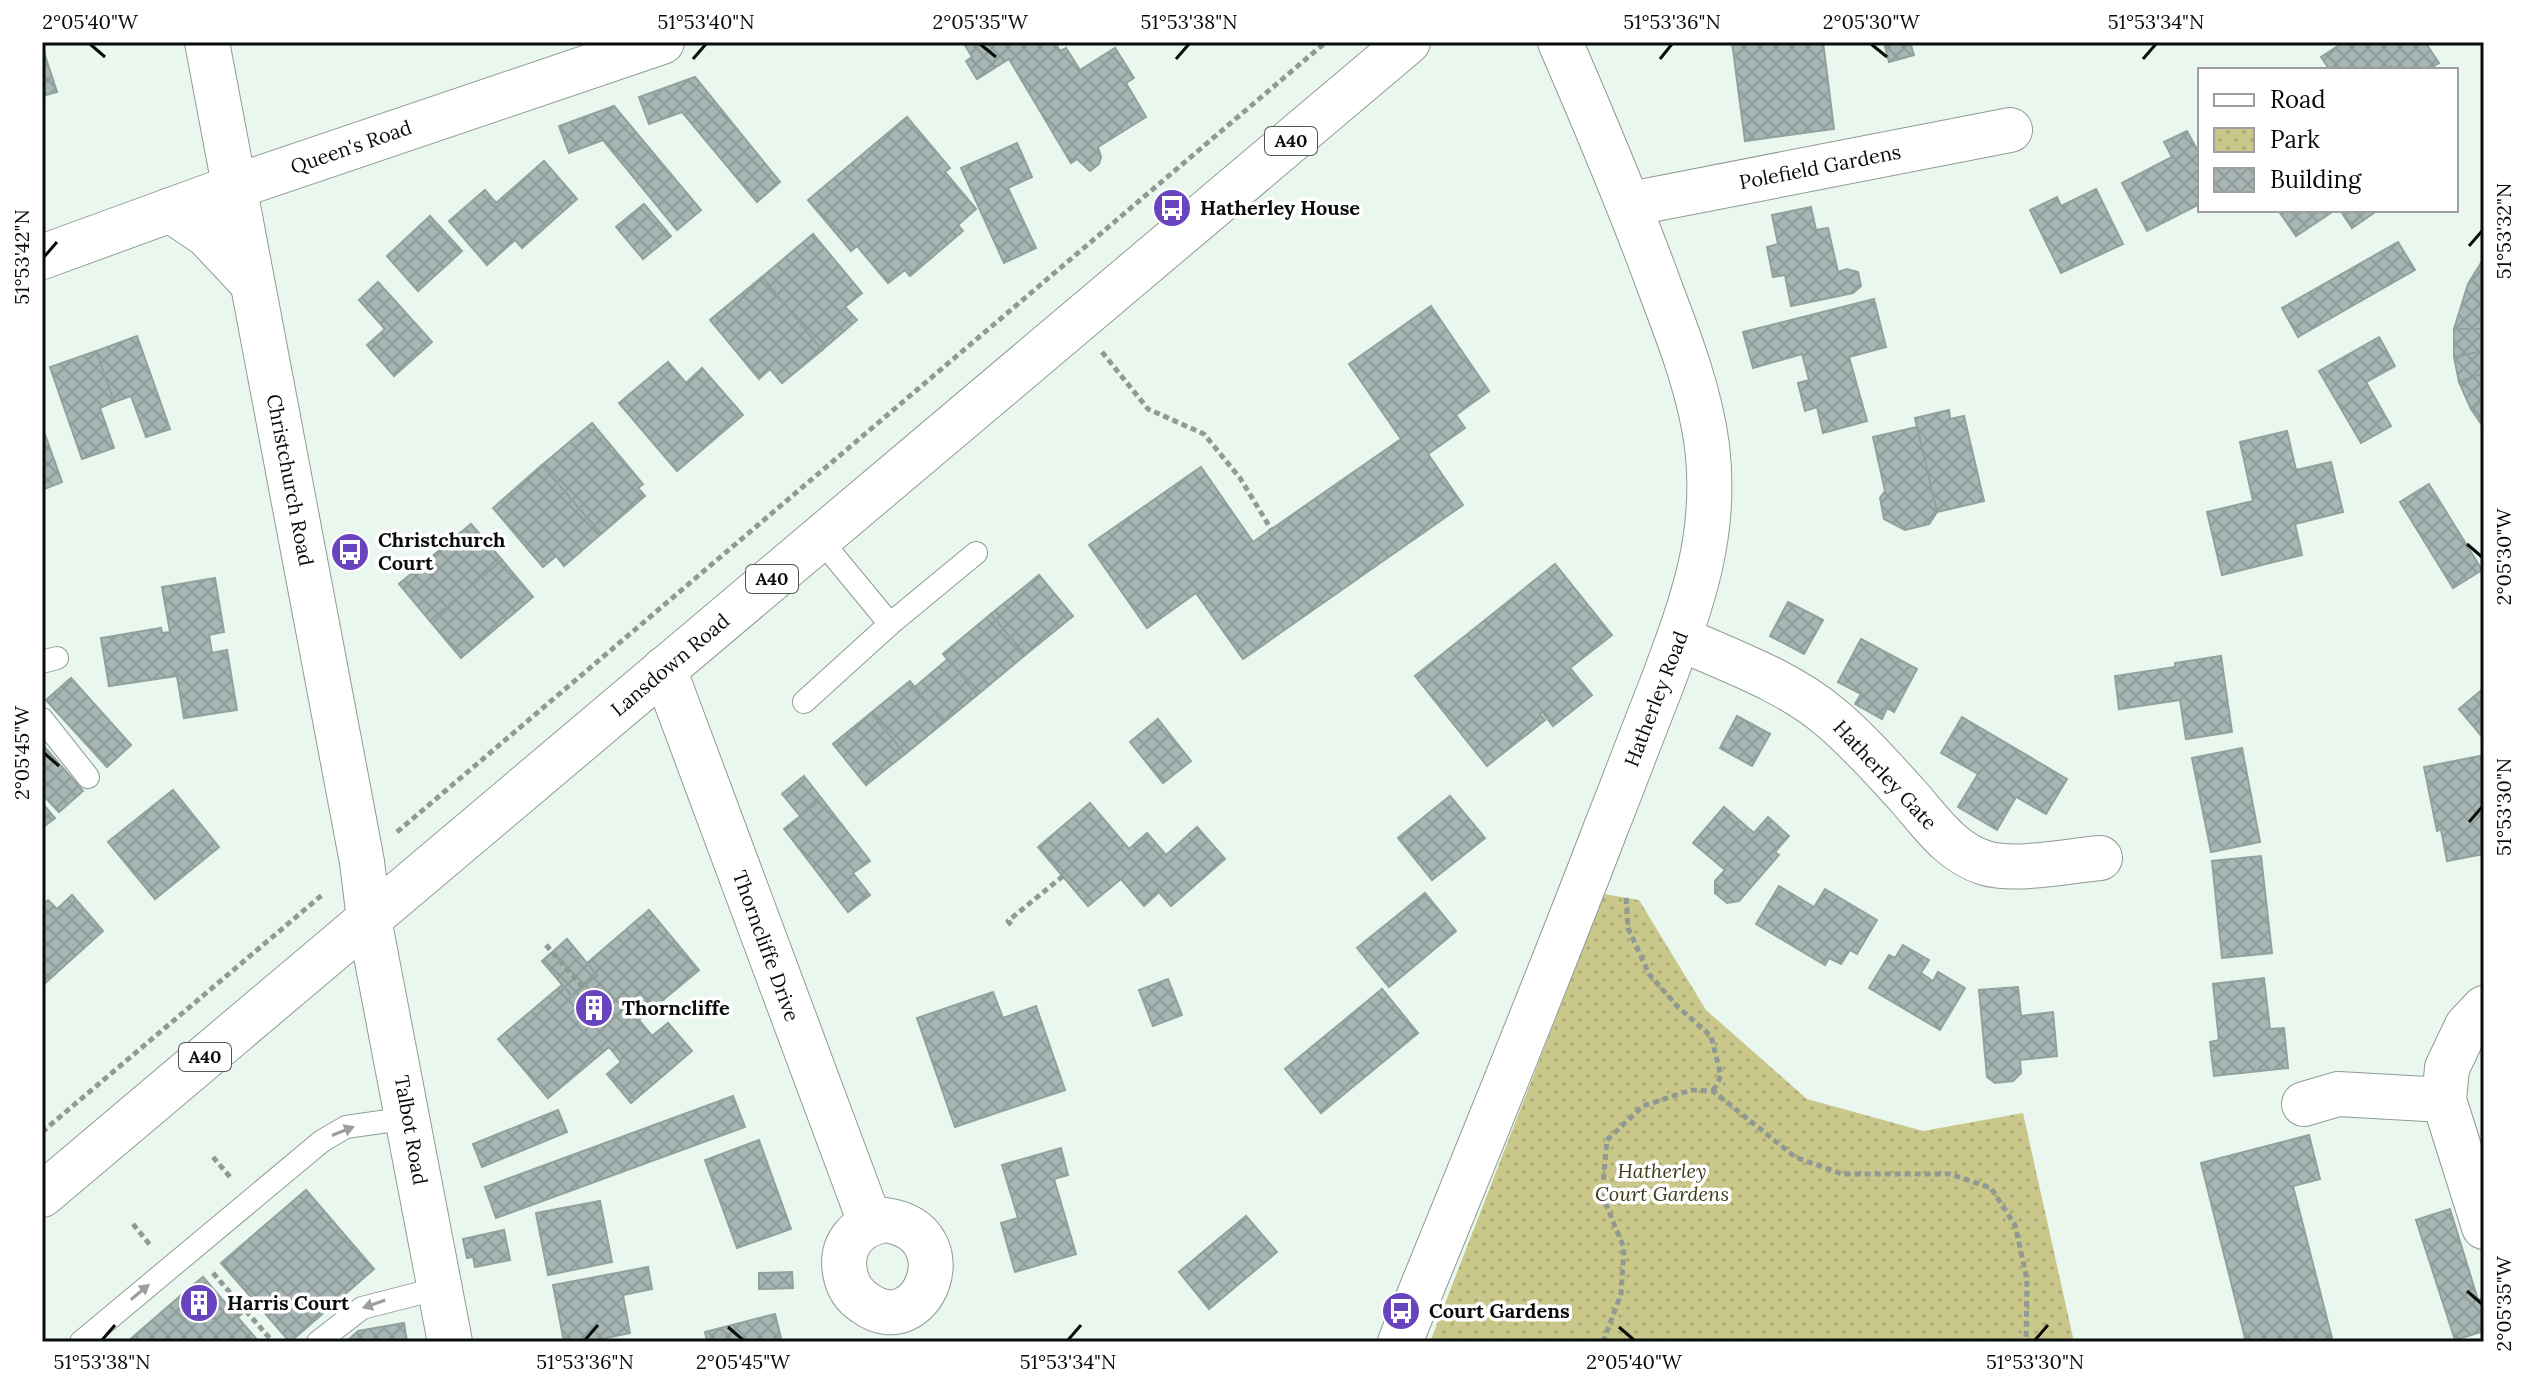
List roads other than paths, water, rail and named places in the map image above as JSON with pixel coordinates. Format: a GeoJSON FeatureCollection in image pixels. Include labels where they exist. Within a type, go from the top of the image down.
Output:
{"type":"FeatureCollection","features":[{"type":"Feature","properties":{"kind":"main road","name":"Christchurch Road"},"geometry":{"type":"LineString","coordinates":[[207,42],[362,862],[369,919]]}},
{"type":"Feature","properties":{"kind":"main road","name":"Queen's Road"},"geometry":{"type":"LineString","coordinates":[[42,257],[234,187],[662,42]]}},
{"type":"Feature","properties":{"kind":"main road","name":"Lansdown Road"},"geometry":{"type":"LineString","coordinates":[[42,1195],[1408,42]]}},
{"type":"Feature","properties":{"kind":"main road","name":"Hatherley Road"},"geometry":{"type":"LineString","coordinates":[[1400,1342],[1589,872],[1679,638],[1696,592],[1706,545],[1710,497],[1707,449],[1701,408],[1690,369],[1630,204],[1560,42]]}},
{"type":"Feature","properties":{"kind":"main road","name":"Polefield Gardens"},"geometry":{"type":"LineString","coordinates":[[1630,204],[2010,130]]}},
{"type":"Feature","properties":{"kind":"main road"},"geometry":{"type":"LineString","coordinates":[[170,210],[207,235],[252,283]]}},
{"type":"Feature","properties":{"kind":"main road","name":"Hatherley Gate"},"geometry":{"type":"LineString","coordinates":[[1679,638],[1815,704],[1869,755],[1947,841],[1964,854],[1984,862],[2016,866],[2100,858]]}},
{"type":"Feature","properties":{"kind":"main road","name":"Thorncliffe Drive"},"geometry":{"type":"LineString","coordinates":[[664,669],[870,1222]]}},
{"type":"Feature","properties":{"kind":"main road","name":"Talbot Road"},"geometry":{"type":"LineString","coordinates":[[369,919],[450,1342]]}},
{"type":"Feature","properties":{"kind":"main road"},"geometry":{"type":"LineString","coordinates":[[2484,1008],[2467,1026],[2447,1068],[2444,1100],[2484,1227]]}},
{"type":"Feature","properties":{"kind":"main road"},"geometry":{"type":"LineString","coordinates":[[2304,1104],[2338,1094],[2444,1100]]}},
{"type":"Feature","properties":{"kind":"lane"},"geometry":{"type":"LineString","coordinates":[[819,538],[890,624]]}},
{"type":"Feature","properties":{"kind":"lane"},"geometry":{"type":"LineString","coordinates":[[804,702],[890,624],[976,553]]}},
{"type":"Feature","properties":{"kind":"lane"},"geometry":{"type":"LineString","coordinates":[[42,719],[88,777]]}},
{"type":"Feature","properties":{"kind":"lane"},"geometry":{"type":"LineString","coordinates":[[81,1342],[322,1141],[346,1127],[409,1118]]}},
{"type":"Feature","properties":{"kind":"lane"},"geometry":{"type":"LineString","coordinates":[[318,1342],[362,1308],[440,1288]]}},
{"type":"Feature","properties":{"kind":"place","name":"Hatherley House"},"geometry":{"type":"Point","coordinates":[1172,208]}},
{"type":"Feature","properties":{"kind":"place","name":"Christchurch Court"},"geometry":{"type":"Point","coordinates":[350,552]}},
{"type":"Feature","properties":{"kind":"place","name":"Thorncliffe"},"geometry":{"type":"Point","coordinates":[594,1008]}},
{"type":"Feature","properties":{"kind":"place","name":"Harris Court"},"geometry":{"type":"Point","coordinates":[199,1303]}},
{"type":"Feature","properties":{"kind":"place","name":"Court Gardens"},"geometry":{"type":"Point","coordinates":[1401,1311]}},
{"type":"Feature","properties":{"kind":"park label","name":"Hatherley Court Gardens"},"geometry":{"type":"Point","coordinates":[1662,1182]}}]}
